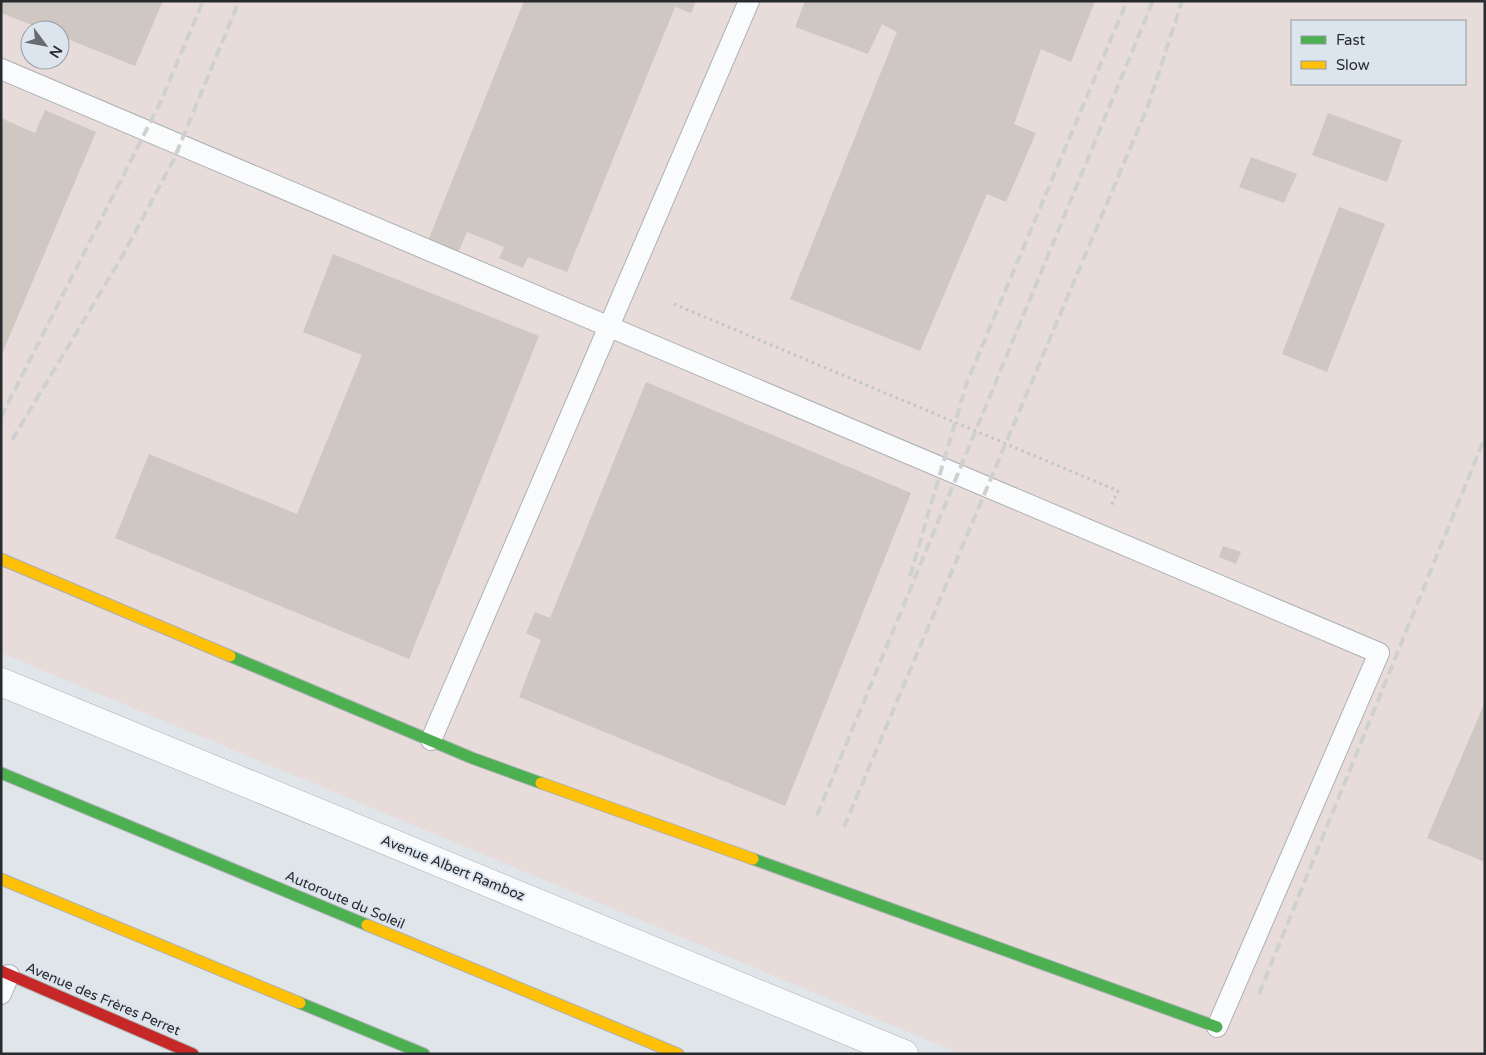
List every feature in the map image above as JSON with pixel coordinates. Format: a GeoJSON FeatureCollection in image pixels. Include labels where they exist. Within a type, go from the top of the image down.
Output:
{"type":"FeatureCollection","features":[{"type":"Feature","properties":{"kind":"main road"},"geometry":{"type":"LineString","coordinates":[[1,559],[472,758],[1217,1027]]}},
{"type":"Feature","properties":{"kind":"main road","name":"Autoroute du Soleil"},"geometry":{"type":"LineString","coordinates":[[1,773],[678,1054]]}},
{"type":"Feature","properties":{"kind":"main road"},"geometry":{"type":"LineString","coordinates":[[1,879],[424,1054]]}},
{"type":"Feature","properties":{"kind":"main road","name":"Avenue des Frères Perret"},"geometry":{"type":"LineString","coordinates":[[5,973],[193,1054]]}},
{"type":"Feature","properties":{"kind":"street","name":"Avenue Albert Ramboz"},"geometry":{"type":"LineString","coordinates":[[1,682],[904,1054]]}},
{"type":"Feature","properties":{"kind":"lane"},"geometry":{"type":"LineString","coordinates":[[431,740],[610,328],[749,1]]}},
{"type":"Feature","properties":{"kind":"lane"},"geometry":{"type":"LineString","coordinates":[[1,70],[1379,653],[1217,1027]]}},
{"type":"Feature","properties":{"kind":"lane"},"geometry":{"type":"LineString","coordinates":[[1,994],[5,973]]}},
{"type":"Feature","properties":{"kind":"path"},"geometry":{"type":"LineString","coordinates":[[674,304],[1118,491],[1099,534]]}},
{"type":"Feature","properties":{"kind":"shaded area"},"geometry":{"type":"Polygon","coordinates":[[[1,1],[1485,1],[1485,1054],[961,1054],[1,653],[1,1]]]}},
{"type":"Feature","properties":{"kind":"building"},"geometry":{"type":"Polygon","coordinates":[[[1,1],[163,1],[135,66],[70,40],[70,20],[20,20],[1,13],[1,1]]]}},
{"type":"Feature","properties":{"kind":"building"},"geometry":{"type":"Polygon","coordinates":[[[524,1],[696,1],[691,13],[675,7],[567,272],[528,257],[523,268],[499,258],[504,247],[467,232],[458,253],[428,241],[524,1]]]}},
{"type":"Feature","properties":{"kind":"building"},"geometry":{"type":"Polygon","coordinates":[[[805,1],[1095,1],[1071,62],[1041,49],[1014,124],[1036,133],[1006,202],[987,194],[920,351],[790,299],[897,32],[882,24],[868,54],[795,27],[805,1]]]}},
{"type":"Feature","properties":{"kind":"building"},"geometry":{"type":"Polygon","coordinates":[[[45,110],[96,132],[1,356],[1,118],[35,133],[45,110]]]}},
{"type":"Feature","properties":{"kind":"building"},"geometry":{"type":"Polygon","coordinates":[[[1328,113],[1402,140],[1387,182],[1312,155],[1328,113]]]}},
{"type":"Feature","properties":{"kind":"building"},"geometry":{"type":"Polygon","coordinates":[[[1251,157],[1297,174],[1284,203],[1239,187],[1251,157]]]}},
{"type":"Feature","properties":{"kind":"building"},"geometry":{"type":"Polygon","coordinates":[[[1339,207],[1385,224],[1327,372],[1282,354],[1339,207]]]}},
{"type":"Feature","properties":{"kind":"building"},"geometry":{"type":"Polygon","coordinates":[[[333,254],[539,336],[409,659],[115,538],[149,454],[297,514],[362,355],[303,332],[333,254]]]}},
{"type":"Feature","properties":{"kind":"building"},"geometry":{"type":"Polygon","coordinates":[[[646,382],[911,493],[785,806],[519,697],[541,640],[526,633],[535,612],[550,618],[646,382]]]}},
{"type":"Feature","properties":{"kind":"building"},"geometry":{"type":"Polygon","coordinates":[[[1223,546],[1241,552],[1236,564],[1219,557],[1223,546]]]}},
{"type":"Feature","properties":{"kind":"building"},"geometry":{"type":"Polygon","coordinates":[[[1485,702],[1485,862],[1427,838],[1485,702]]]}},
{"type":"Feature","properties":{"kind":"railway"},"geometry":{"type":"LineString","coordinates":[[1,417],[161,101],[203,1]]}},
{"type":"Feature","properties":{"kind":"railway"},"geometry":{"type":"LineString","coordinates":[[12,440],[123,255],[174,159],[239,1]]}},
{"type":"Feature","properties":{"kind":"railway"},"geometry":{"type":"LineString","coordinates":[[910,576],[967,382],[1127,1]]}},
{"type":"Feature","properties":{"kind":"railway"},"geometry":{"type":"LineString","coordinates":[[817,815],[1153,1]]}},
{"type":"Feature","properties":{"kind":"railway"},"geometry":{"type":"LineString","coordinates":[[844,827],[1148,106],[1182,1]]}},
{"type":"Feature","properties":{"kind":"railway"},"geometry":{"type":"LineString","coordinates":[[1259,994],[1485,437]]}},
{"type":"Feature","properties":{"kind":"traffic: fast"},"geometry":{"type":"LineString","coordinates":[[230,656],[472,758],[541,783]]}},
{"type":"Feature","properties":{"kind":"traffic: fast"},"geometry":{"type":"LineString","coordinates":[[1,773],[367,925]]}},
{"type":"Feature","properties":{"kind":"traffic: fast"},"geometry":{"type":"LineString","coordinates":[[753,859],[1217,1027]]}},
{"type":"Feature","properties":{"kind":"traffic: fast"},"geometry":{"type":"LineString","coordinates":[[300,1003],[424,1054]]}},
{"type":"Feature","properties":{"kind":"traffic: slow"},"geometry":{"type":"LineString","coordinates":[[1,559],[230,656]]}},
{"type":"Feature","properties":{"kind":"traffic: slow"},"geometry":{"type":"LineString","coordinates":[[541,783],[753,859]]}},
{"type":"Feature","properties":{"kind":"traffic: slow"},"geometry":{"type":"LineString","coordinates":[[1,879],[300,1003]]}},
{"type":"Feature","properties":{"kind":"traffic: slow"},"geometry":{"type":"LineString","coordinates":[[367,925],[678,1054]]}},
{"type":"Feature","properties":{"kind":"traffic: jam"},"geometry":{"type":"LineString","coordinates":[[1,971],[193,1054]]}}]}
